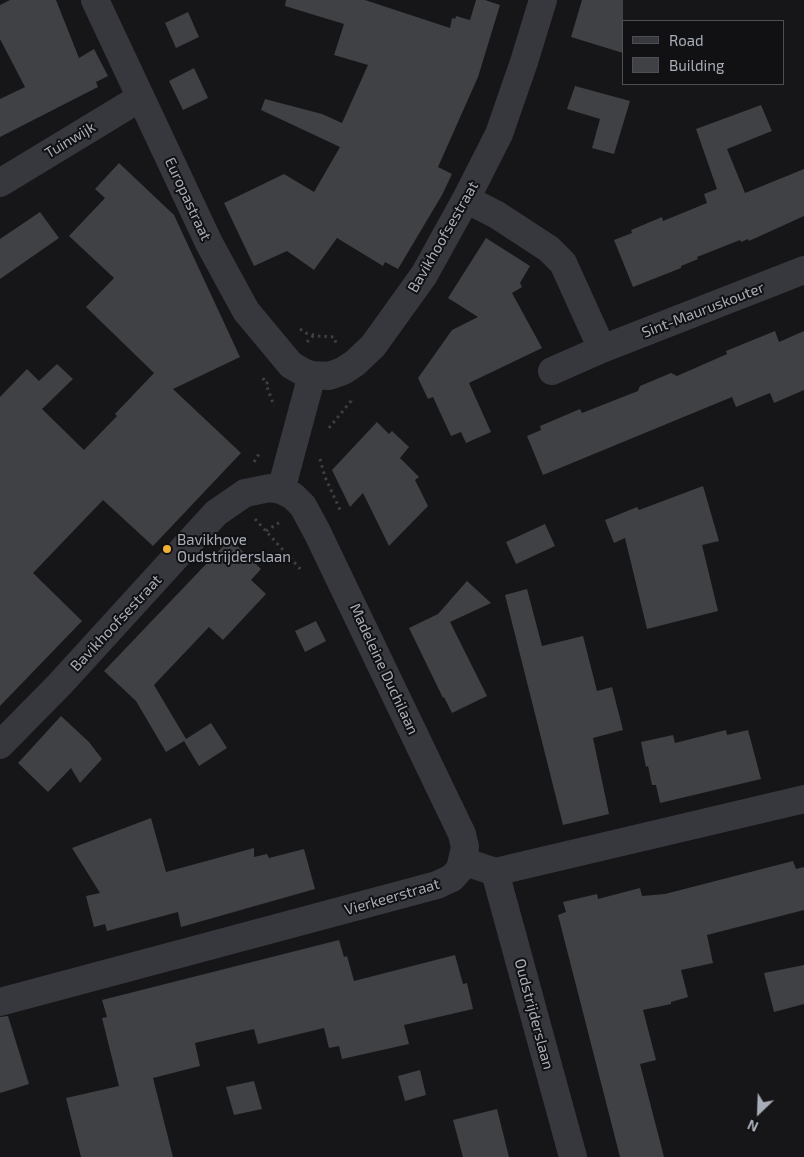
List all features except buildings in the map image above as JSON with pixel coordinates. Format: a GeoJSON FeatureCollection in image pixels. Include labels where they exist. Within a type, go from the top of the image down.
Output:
{"type":"FeatureCollection","features":[{"type":"Feature","properties":{"kind":"street","name":"Europastraat"},"geometry":{"type":"LineString","coordinates":[[95,0],[209,242],[246,311],[291,365],[312,375]]}},
{"type":"Feature","properties":{"kind":"street","name":"Bavikhoofsestraat"},"geometry":{"type":"LineString","coordinates":[[312,375],[329,376],[344,371],[355,363],[374,346],[424,275],[466,200],[499,134],[543,0]]}},
{"type":"Feature","properties":{"kind":"street","name":"Tuinwijk"},"geometry":{"type":"LineString","coordinates":[[0,183],[140,98]]}},
{"type":"Feature","properties":{"kind":"street"},"geometry":{"type":"LineString","coordinates":[[466,200],[497,215],[549,249],[563,263],[602,349]]}},
{"type":"Feature","properties":{"kind":"street","name":"Sint-Mauruskouter"},"geometry":{"type":"LineString","coordinates":[[552,371],[602,349],[804,270]]}},
{"type":"Feature","properties":{"kind":"street"},"geometry":{"type":"LineString","coordinates":[[281,490],[312,375]]}},
{"type":"Feature","properties":{"kind":"street","name":"Bavikhoofsestraat"},"geometry":{"type":"LineString","coordinates":[[0,745],[60,684],[216,513],[245,494],[270,488],[281,490]]}},
{"type":"Feature","properties":{"kind":"street","name":"Madeleine Duchilaan"},"geometry":{"type":"LineString","coordinates":[[281,490],[293,496],[303,506],[350,598],[462,834],[465,847],[463,861]]}},
{"type":"Feature","properties":{"kind":"street"},"geometry":{"type":"LineString","coordinates":[[463,861],[495,872],[804,799]]}},
{"type":"Feature","properties":{"kind":"street","name":"Vierkeerstraat"},"geometry":{"type":"LineString","coordinates":[[0,1002],[437,885],[452,878],[460,869],[463,861]]}},
{"type":"Feature","properties":{"kind":"street","name":"Oudstrijderslaan"},"geometry":{"type":"LineString","coordinates":[[495,872],[573,1157]]}},
{"type":"Feature","properties":{"kind":"path"},"geometry":{"type":"LineString","coordinates":[[325,432],[351,401],[344,371]]}},
{"type":"Feature","properties":{"kind":"path"},"geometry":{"type":"LineString","coordinates":[[320,453],[325,478],[342,514]]}},
{"type":"Feature","properties":{"kind":"place","name":"Bavikhove Oudstrijderslaan"},"geometry":{"type":"Point","coordinates":[167,549]}}]}
